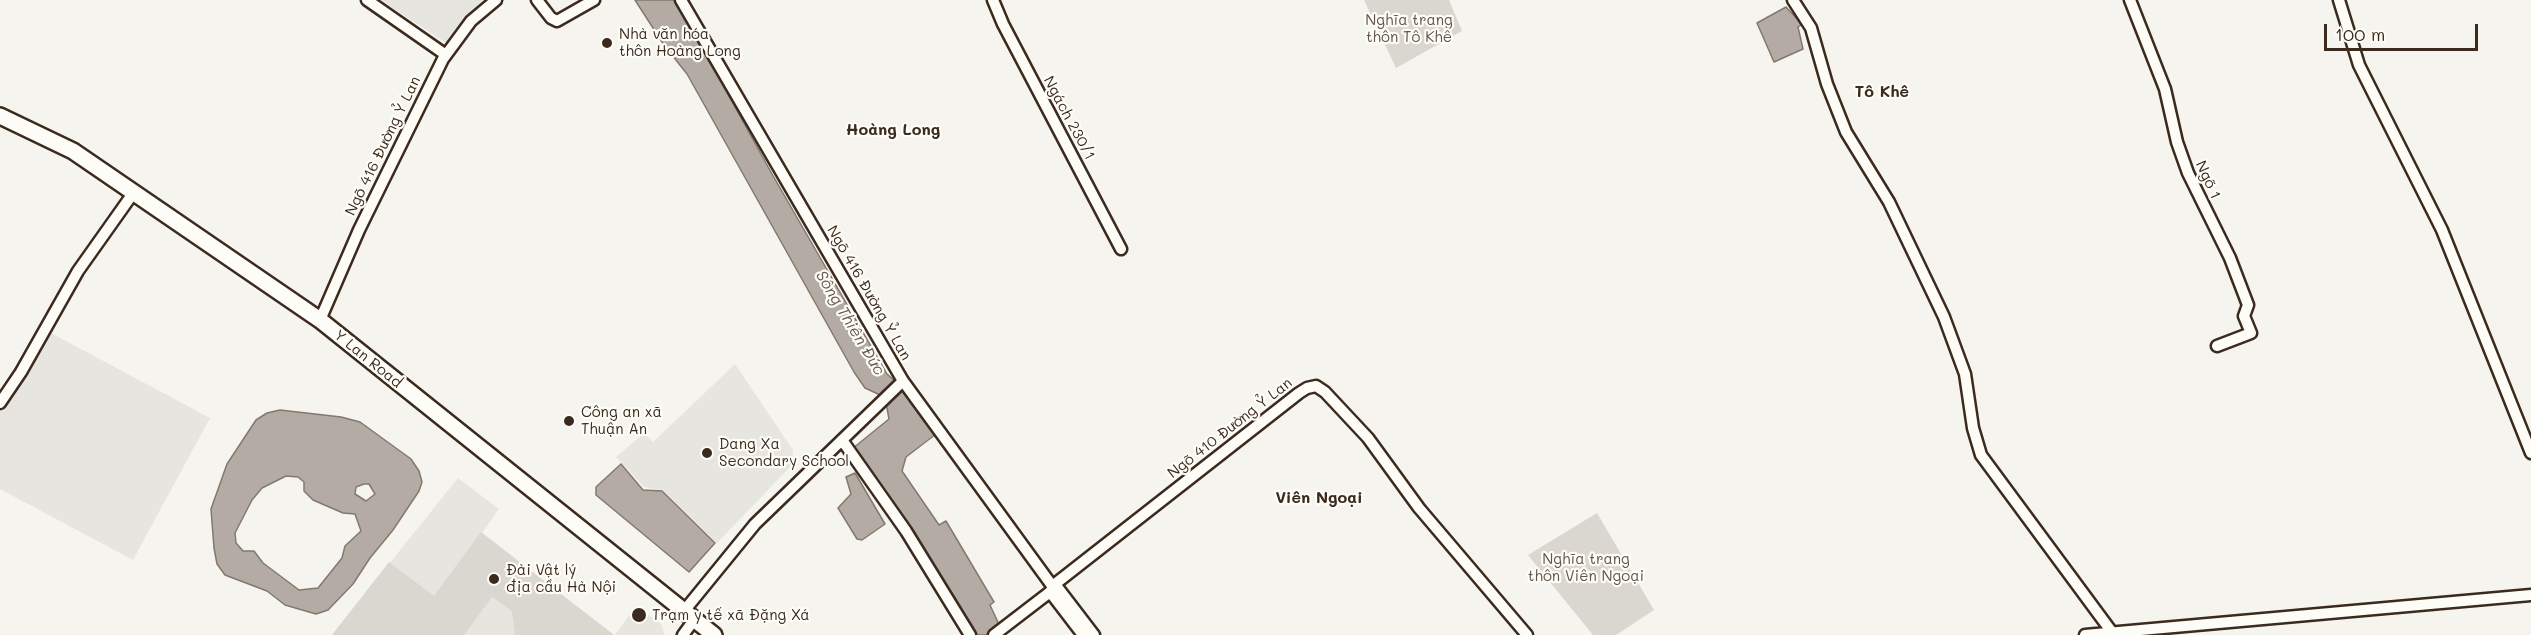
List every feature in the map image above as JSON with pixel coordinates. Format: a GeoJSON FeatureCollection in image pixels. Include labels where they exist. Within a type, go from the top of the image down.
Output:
{"type":"FeatureCollection","features":[{"type":"Feature","properties":{"kind":"main road","name":"Y Lan Road"},"geometry":{"type":"LineString","coordinates":[[0,116],[73,151],[320,320],[714,635]]}},
{"type":"Feature","properties":{"kind":"street"},"geometry":{"type":"LineString","coordinates":[[367,0],[446,55]]}},
{"type":"Feature","properties":{"kind":"street","name":"Ngõ 416 Đường Ỷ Lan"},"geometry":{"type":"LineString","coordinates":[[320,320],[359,230],[446,55],[471,21],[496,0]]}},
{"type":"Feature","properties":{"kind":"street"},"geometry":{"type":"LineString","coordinates":[[537,0],[551,18],[557,21],[594,0]]}},
{"type":"Feature","properties":{"kind":"street","name":"Ngõ 416 Đường Ỷ Lan"},"geometry":{"type":"LineString","coordinates":[[681,0],[903,381],[1052,588]]}},
{"type":"Feature","properties":{"kind":"street","name":"Ngách 230/1"},"geometry":{"type":"LineString","coordinates":[[993,0],[1003,24],[1121,249]]}},
{"type":"Feature","properties":{"kind":"street"},"geometry":{"type":"LineString","coordinates":[[1793,0],[1811,28],[1827,84],[1846,132],[1889,202],[1936,298],[1965,374],[1973,428],[1982,455],[2113,634]]}},
{"type":"Feature","properties":{"kind":"street","name":"Ngõ 1"},"geometry":{"type":"LineString","coordinates":[[2130,0],[2169,102],[2177,142],[2188,173],[2230,258],[2248,305],[2244,316],[2251,333],[2217,346]]}},
{"type":"Feature","properties":{"kind":"street"},"geometry":{"type":"LineString","coordinates":[[2339,0],[2359,65],[2442,230],[2530,448]]}},
{"type":"Feature","properties":{"kind":"street"},"geometry":{"type":"LineString","coordinates":[[0,403],[21,372],[78,271],[134,192]]}},
{"type":"Feature","properties":{"kind":"street"},"geometry":{"type":"LineString","coordinates":[[683,635],[689,615],[755,524],[903,381]]}},
{"type":"Feature","properties":{"kind":"street","name":"Ngõ 410 Đường Ỷ Lan"},"geometry":{"type":"LineString","coordinates":[[994,635],[1299,393],[1316,386],[1332,398],[1368,438],[1415,502],[1527,635]]}},
{"type":"Feature","properties":{"kind":"street"},"geometry":{"type":"LineString","coordinates":[[842,440],[906,531],[970,635]]}},
{"type":"Feature","properties":{"kind":"street"},"geometry":{"type":"LineString","coordinates":[[1052,588],[1083,635]]}},
{"type":"Feature","properties":{"kind":"street"},"geometry":{"type":"LineString","coordinates":[[1052,588],[1094,635]]}},
{"type":"Feature","properties":{"kind":"street"},"geometry":{"type":"LineString","coordinates":[[2085,635],[2531,595]]}},
{"type":"Feature","properties":{"kind":"shaded area"},"geometry":{"type":"Polygon","coordinates":[[[381,0],[486,0],[446,43],[381,0]]]}},
{"type":"Feature","properties":{"kind":"shaded area"},"geometry":{"type":"Polygon","coordinates":[[[51,333],[210,418],[133,560],[0,489],[0,412],[51,333]]]}},
{"type":"Feature","properties":{"kind":"shaded area","name":"Dang Xa Secondary School"},"geometry":{"type":"Polygon","coordinates":[[[735,364],[793,450],[792,465],[717,543],[664,491],[644,487],[616,457],[644,433],[653,442],[735,364]]]}},
{"type":"Feature","properties":{"kind":"shaded area","name":"Đài Vật lý địa cầu Hà Nội"},"geometry":{"type":"Polygon","coordinates":[[[458,478],[499,509],[482,533],[614,635],[332,635],[458,478]]]}},
{"type":"Feature","properties":{"kind":"shaded area","name":"Trạm y tế xã Đặng Xá"},"geometry":{"type":"Polygon","coordinates":[[[636,606],[661,624],[663,635],[615,635],[636,606]]]}},
{"type":"Feature","properties":{"kind":"green space","name":"Nghĩa trang thôn Tô Khê"},"geometry":{"type":"Polygon","coordinates":[[[1364,0],[1449,0],[1462,31],[1396,68],[1364,0]]]}},
{"type":"Feature","properties":{"kind":"green space","name":"Nghĩa trang thôn Viên Ngoại"},"geometry":{"type":"Polygon","coordinates":[[[1597,513],[1654,610],[1616,635],[1593,635],[1528,555],[1597,513]]]}},
{"type":"Feature","properties":{"kind":"green space","name":"Đài Vật lý địa cầu Hà Nội"},"geometry":{"type":"Polygon","coordinates":[[[481,532],[614,635],[515,635],[512,611],[492,597],[464,635],[332,635],[389,562],[434,596],[481,532]]]}},
{"type":"Feature","properties":{"kind":"water","name":"Sông Thiên Đức"},"geometry":{"type":"Polygon","coordinates":[[[635,0],[676,0],[772,174],[887,374],[901,386],[936,434],[906,457],[902,471],[939,525],[946,521],[994,602],[990,605],[1004,635],[975,635],[919,541],[852,449],[889,419],[887,408],[878,394],[865,388],[854,372],[687,74],[664,45],[635,0]]]}},
{"type":"Feature","properties":{"kind":"water"},"geometry":{"type":"Polygon","coordinates":[[[1786,7],[1801,25],[1798,27],[1803,49],[1774,62],[1757,23],[1786,7]]]}},
{"type":"Feature","properties":{"kind":"water"},"geometry":{"type":"Polygon","coordinates":[[[280,410],[341,417],[360,422],[411,459],[419,471],[422,482],[419,491],[393,530],[370,558],[353,584],[328,610],[316,614],[285,605],[267,591],[225,575],[217,564],[211,509],[227,464],[256,420],[267,413],[280,410]],[[286,476],[262,488],[252,500],[235,533],[236,543],[243,551],[254,551],[263,563],[299,590],[318,588],[342,558],[345,546],[361,531],[355,514],[343,513],[313,500],[304,491],[304,482],[298,477],[286,476]],[[369,484],[356,487],[355,494],[366,501],[375,494],[369,484]]]}},
{"type":"Feature","properties":{"kind":"water"},"geometry":{"type":"Polygon","coordinates":[[[621,464],[643,490],[662,491],[715,543],[689,572],[596,495],[596,487],[621,464]]]}},
{"type":"Feature","properties":{"kind":"water"},"geometry":{"type":"Polygon","coordinates":[[[855,473],[885,524],[862,540],[857,539],[838,508],[851,494],[846,477],[855,473]]]}},
{"type":"Feature","properties":{"kind":"place","name":"Nhà văn hóa thôn Hoàng Long"},"geometry":{"type":"Point","coordinates":[607,43]}},
{"type":"Feature","properties":{"kind":"place","name":"Công an xã Thuận An"},"geometry":{"type":"Point","coordinates":[569,421]}},
{"type":"Feature","properties":{"kind":"place","name":"Dang Xa Secondary School"},"geometry":{"type":"Point","coordinates":[707,453]}},
{"type":"Feature","properties":{"kind":"place","name":"Đài Vật lý địa cầu Hà Nội"},"geometry":{"type":"Point","coordinates":[494,579]}},
{"type":"Feature","properties":{"kind":"place","name":"Trạm y tế xã Đặng Xá"},"geometry":{"type":"Point","coordinates":[639,615]}},
{"type":"Feature","properties":{"kind":"district","name":"Tô Khê"},"geometry":{"type":"Point","coordinates":[1882,92]}},
{"type":"Feature","properties":{"kind":"district","name":"Hoàng Long"},"geometry":{"type":"Point","coordinates":[893,130]}},
{"type":"Feature","properties":{"kind":"district","name":"Viên Ngoại"},"geometry":{"type":"Point","coordinates":[1319,498]}}]}
